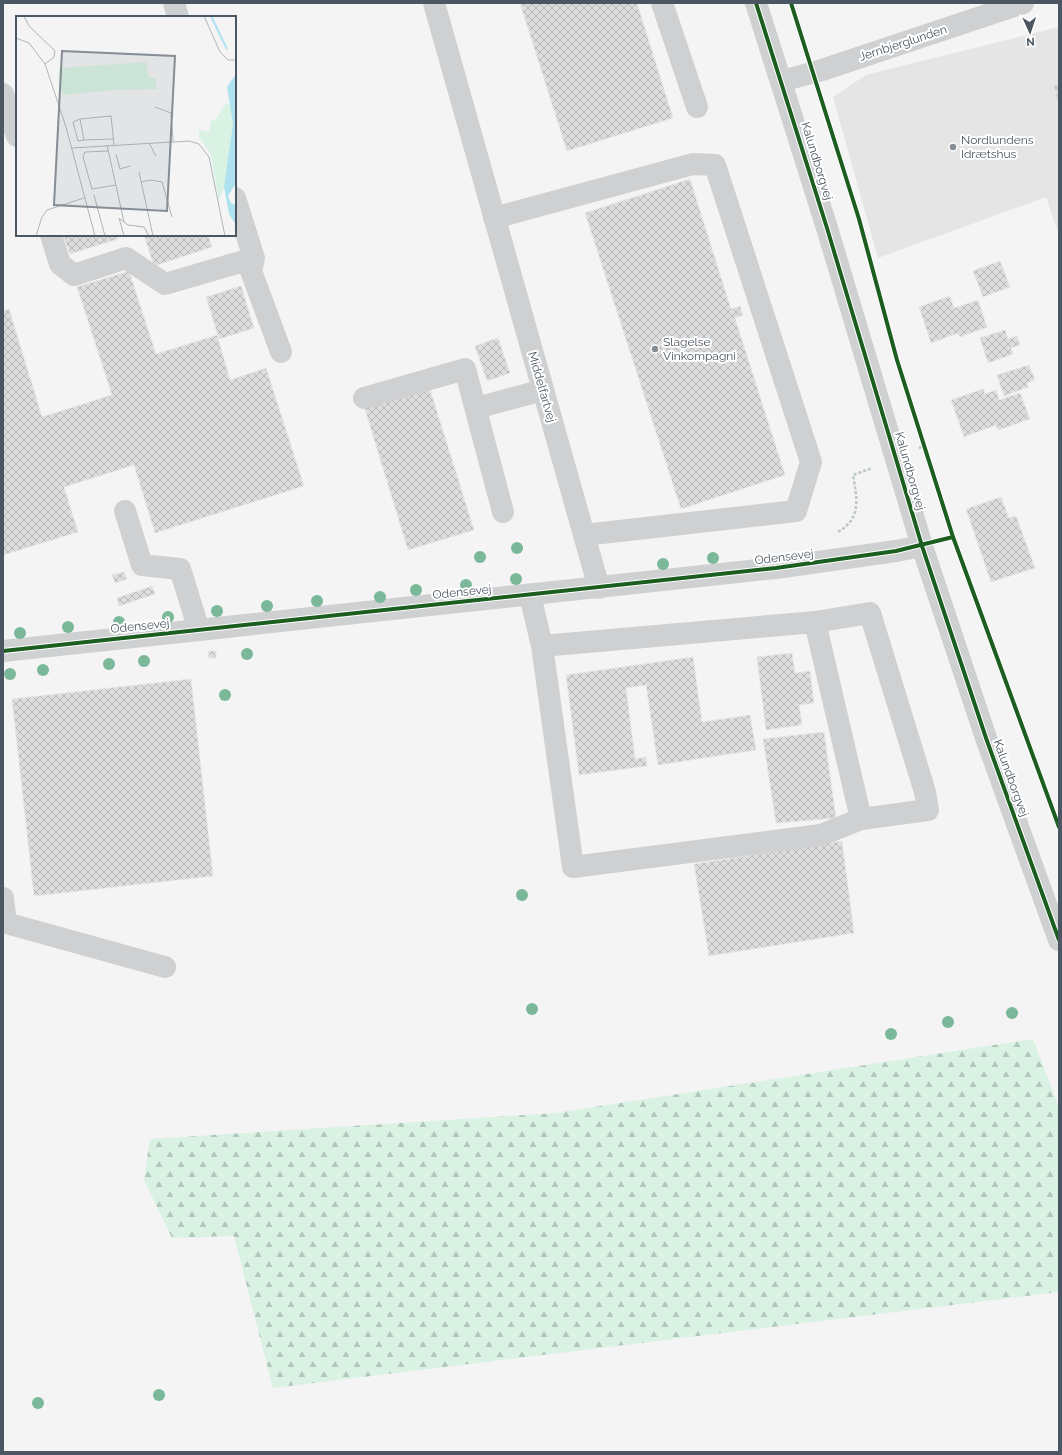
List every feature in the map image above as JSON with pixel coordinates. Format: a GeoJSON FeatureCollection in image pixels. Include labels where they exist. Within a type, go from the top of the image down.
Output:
{"type":"FeatureCollection","features":[{"type":"Feature","properties":{"kind":"street"},"geometry":{"type":"LineString","coordinates":[[174,3],[178,16]]}},
{"type":"Feature","properties":{"kind":"street","name":"Middelfartvej"},"geometry":{"type":"LineString","coordinates":[[434,3],[599,588]]}},
{"type":"Feature","properties":{"kind":"street"},"geometry":{"type":"LineString","coordinates":[[662,3],[697,107]]}},
{"type":"Feature","properties":{"kind":"street","name":"Kalundborgvej"},"geometry":{"type":"LineString","coordinates":[[756,3],[782,81],[827,228],[922,546],[986,738],[1059,940]]}},
{"type":"Feature","properties":{"kind":"street","name":"Jernbjerglunden"},"geometry":{"type":"LineString","coordinates":[[782,81],[822,70],[1023,3]]}},
{"type":"Feature","properties":{"kind":"street"},"geometry":{"type":"LineString","coordinates":[[3,94],[16,133]]}},
{"type":"Feature","properties":{"kind":"street"},"geometry":{"type":"LineString","coordinates":[[494,218],[692,164],[715,165],[811,462],[796,511],[584,535]]}},
{"type":"Feature","properties":{"kind":"street"},"geometry":{"type":"LineString","coordinates":[[236,201],[254,258],[251,271],[281,352]]}},
{"type":"Feature","properties":{"kind":"street"},"geometry":{"type":"LineString","coordinates":[[50,236],[60,264],[74,275],[126,258],[165,284],[254,258]]}},
{"type":"Feature","properties":{"kind":"street"},"geometry":{"type":"LineString","coordinates":[[364,398],[465,369],[502,512]]}},
{"type":"Feature","properties":{"kind":"street"},"geometry":{"type":"LineString","coordinates":[[476,408],[543,390]]}},
{"type":"Feature","properties":{"kind":"street"},"geometry":{"type":"LineString","coordinates":[[125,511],[142,566],[180,569],[199,630]]}},
{"type":"Feature","properties":{"kind":"street","name":"Odensevej"},"geometry":{"type":"LineString","coordinates":[[3,651],[776,568],[922,546]]}},
{"type":"Feature","properties":{"kind":"street"},"geometry":{"type":"LineString","coordinates":[[530,595],[542,646],[573,867],[821,835],[861,819],[928,810],[925,792],[870,613],[815,622],[542,646]]}},
{"type":"Feature","properties":{"kind":"street"},"geometry":{"type":"LineString","coordinates":[[815,622],[861,819]]}},
{"type":"Feature","properties":{"kind":"street"},"geometry":{"type":"LineString","coordinates":[[3,898],[6,923],[165,966]]}},
{"type":"Feature","properties":{"kind":"path"},"geometry":{"type":"LineString","coordinates":[[922,439],[926,453]]}},
{"type":"Feature","properties":{"kind":"path"},"geometry":{"type":"LineString","coordinates":[[836,533],[845,528],[854,517],[856,507],[854,475],[895,458]]}},
{"type":"Feature","properties":{"kind":"shaded area","name":"Nordlundens Idrætshus"},"geometry":{"type":"Polygon","coordinates":[[[1059,27],[1059,235],[1046,197],[878,258],[833,97],[866,75],[1059,27]]]}},
{"type":"Feature","properties":{"kind":"green space"},"geometry":{"type":"Polygon","coordinates":[[[1033,1039],[1059,1108],[1059,1292],[273,1388],[234,1236],[172,1238],[144,1180],[150,1139],[555,1113],[1033,1039]]]}},
{"type":"Feature","properties":{"kind":"building"},"geometry":{"type":"Polygon","coordinates":[[[520,3],[637,3],[673,118],[567,151],[520,3]]]}},
{"type":"Feature","properties":{"kind":"building"},"geometry":{"type":"Polygon","coordinates":[[[1059,83],[1059,107],[1053,84],[1059,83]]]}},
{"type":"Feature","properties":{"kind":"building"},"geometry":{"type":"Polygon","coordinates":[[[690,179],[731,309],[740,306],[743,315],[735,318],[785,475],[681,509],[585,213],[690,179]]]}},
{"type":"Feature","properties":{"kind":"building"},"geometry":{"type":"Polygon","coordinates":[[[63,236],[117,236],[118,239],[70,254],[63,236]]]}},
{"type":"Feature","properties":{"kind":"building"},"geometry":{"type":"Polygon","coordinates":[[[144,236],[208,236],[212,247],[154,266],[144,236]]]}},
{"type":"Feature","properties":{"kind":"building"},"geometry":{"type":"Polygon","coordinates":[[[1000,261],[1010,287],[983,297],[973,271],[1000,261]]]}},
{"type":"Feature","properties":{"kind":"building"},"geometry":{"type":"Polygon","coordinates":[[[129,271],[156,354],[217,335],[230,380],[266,368],[304,486],[155,533],[134,465],[64,487],[78,532],[3,555],[3,311],[9,309],[42,417],[112,395],[77,287],[129,271]]]}},
{"type":"Feature","properties":{"kind":"building"},"geometry":{"type":"Polygon","coordinates":[[[241,286],[254,328],[219,339],[206,297],[241,286]]]}},
{"type":"Feature","properties":{"kind":"building"},"geometry":{"type":"Polygon","coordinates":[[[950,296],[954,308],[978,300],[987,327],[960,337],[958,333],[931,343],[919,307],[950,296]]]}},
{"type":"Feature","properties":{"kind":"building"},"geometry":{"type":"Polygon","coordinates":[[[1005,330],[1008,339],[1017,336],[1020,345],[1011,348],[1013,354],[988,363],[980,338],[1005,330]]]}},
{"type":"Feature","properties":{"kind":"building"},"geometry":{"type":"Polygon","coordinates":[[[498,338],[510,373],[487,381],[475,346],[498,338]]]}},
{"type":"Feature","properties":{"kind":"building"},"geometry":{"type":"Polygon","coordinates":[[[1029,365],[1035,380],[1027,383],[1028,387],[1004,396],[997,375],[1029,365]]]}},
{"type":"Feature","properties":{"kind":"building"},"geometry":{"type":"Polygon","coordinates":[[[429,386],[474,530],[408,550],[364,406],[429,386]]]}},
{"type":"Feature","properties":{"kind":"building"},"geometry":{"type":"Polygon","coordinates":[[[983,389],[985,394],[996,390],[999,400],[1020,393],[1030,419],[998,430],[996,425],[964,437],[951,400],[983,389]]]}},
{"type":"Feature","properties":{"kind":"building"},"geometry":{"type":"Polygon","coordinates":[[[1001,497],[1009,518],[1016,516],[1035,568],[991,582],[966,509],[1001,497]]]}},
{"type":"Feature","properties":{"kind":"building"},"geometry":{"type":"Polygon","coordinates":[[[124,572],[127,579],[115,583],[112,575],[124,572]]]}},
{"type":"Feature","properties":{"kind":"building"},"geometry":{"type":"Polygon","coordinates":[[[152,586],[155,594],[119,606],[117,598],[152,586]]]}},
{"type":"Feature","properties":{"kind":"building"},"geometry":{"type":"Polygon","coordinates":[[[208,651],[216,651],[216,658],[209,658],[208,651]]]}},
{"type":"Feature","properties":{"kind":"building"},"geometry":{"type":"Polygon","coordinates":[[[792,653],[795,673],[810,671],[814,703],[799,705],[802,725],[766,730],[757,657],[792,653]]]}},
{"type":"Feature","properties":{"kind":"building"},"geometry":{"type":"Polygon","coordinates":[[[693,657],[702,722],[750,715],[756,750],[658,765],[646,685],[626,688],[635,759],[646,757],[647,766],[579,775],[566,675],[693,657]]]}},
{"type":"Feature","properties":{"kind":"building"},"geometry":{"type":"Polygon","coordinates":[[[191,679],[213,876],[34,896],[12,699],[191,679]]]}},
{"type":"Feature","properties":{"kind":"building"},"geometry":{"type":"Polygon","coordinates":[[[824,732],[836,818],[776,823],[763,739],[824,732]]]}},
{"type":"Feature","properties":{"kind":"building"},"geometry":{"type":"Polygon","coordinates":[[[842,841],[854,933],[709,956],[694,864],[842,841]]]}},
{"type":"Feature","properties":{"kind":"cycle path"},"geometry":{"type":"LineString","coordinates":[[756,3],[827,228],[922,546],[986,738],[1059,940]]}},
{"type":"Feature","properties":{"kind":"cycle path"},"geometry":{"type":"LineString","coordinates":[[791,3],[859,219],[897,360],[953,537],[1059,827]]}},
{"type":"Feature","properties":{"kind":"cycle path"},"geometry":{"type":"LineString","coordinates":[[3,651],[776,568],[896,551],[953,537]]}},
{"type":"Feature","properties":{"kind":"place","name":"Nordlundens Idrætshus"},"geometry":{"type":"Point","coordinates":[953,147]}},
{"type":"Feature","properties":{"kind":"place","name":"Slagelse Vinkompagni"},"geometry":{"type":"Point","coordinates":[655,349]}}]}
